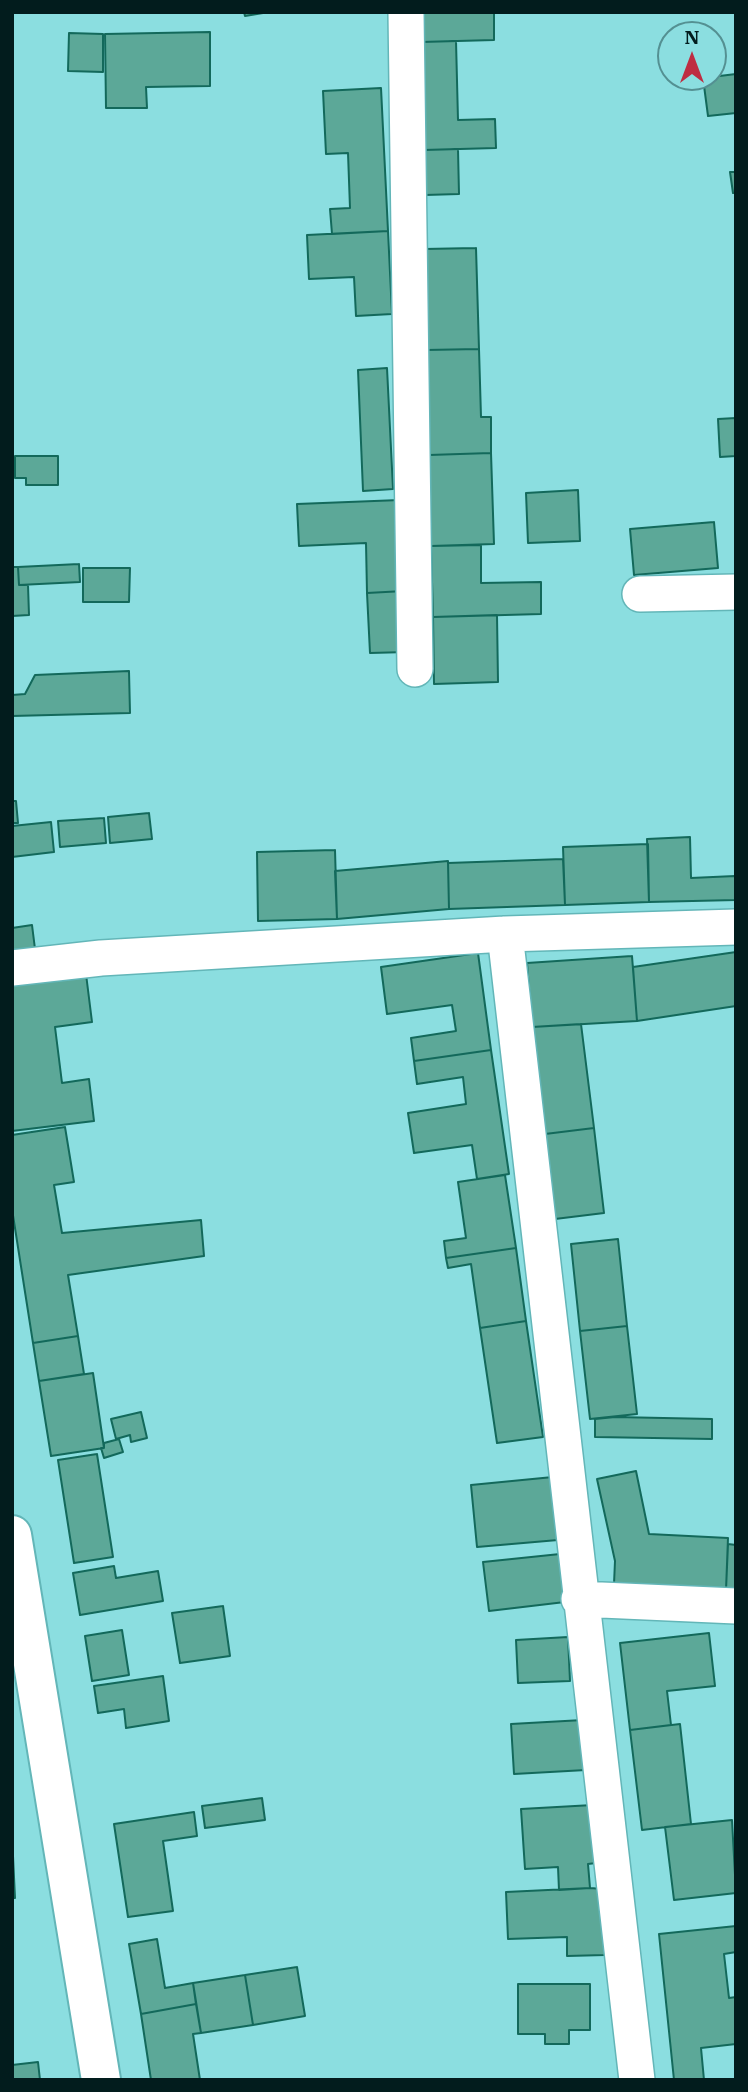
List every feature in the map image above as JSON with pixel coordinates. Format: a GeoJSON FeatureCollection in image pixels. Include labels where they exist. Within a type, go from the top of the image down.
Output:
{"type":"FeatureCollection","features":[{"type":"Feature","properties":{"kind":"street"},"geometry":{"type":"LineString","coordinates":[[406,12],[415,669]]}},
{"type":"Feature","properties":{"kind":"street"},"geometry":{"type":"LineString","coordinates":[[640,594],[736,592]]}},
{"type":"Feature","properties":{"kind":"street"},"geometry":{"type":"LineString","coordinates":[[12,968],[101,958],[505,934],[736,927]]}},
{"type":"Feature","properties":{"kind":"street"},"geometry":{"type":"LineString","coordinates":[[505,934],[579,1599],[637,2080]]}},
{"type":"Feature","properties":{"kind":"street"},"geometry":{"type":"LineString","coordinates":[[12,1535],[100,2080]]}},
{"type":"Feature","properties":{"kind":"street"},"geometry":{"type":"LineString","coordinates":[[579,1599],[736,1606]]}},
{"type":"Feature","properties":{"kind":"building"},"geometry":{"type":"Polygon","coordinates":[[[244,12],[269,12],[245,16],[244,12]]]}},
{"type":"Feature","properties":{"kind":"building"},"geometry":{"type":"Polygon","coordinates":[[[420,12],[494,12],[494,40],[421,42],[420,12]]]}},
{"type":"Feature","properties":{"kind":"building"},"geometry":{"type":"Polygon","coordinates":[[[210,32],[210,86],[146,87],[147,108],[106,108],[105,34],[210,32]]]}},
{"type":"Feature","properties":{"kind":"building"},"geometry":{"type":"Polygon","coordinates":[[[69,33],[103,34],[103,72],[68,71],[69,33]]]}},
{"type":"Feature","properties":{"kind":"building"},"geometry":{"type":"Polygon","coordinates":[[[456,41],[458,120],[495,119],[496,148],[424,150],[421,42],[456,41]]]}},
{"type":"Feature","properties":{"kind":"building"},"geometry":{"type":"Polygon","coordinates":[[[736,74],[736,113],[708,116],[705,91],[727,91],[727,75],[736,74]]]}},
{"type":"Feature","properties":{"kind":"building"},"geometry":{"type":"Polygon","coordinates":[[[381,88],[388,231],[332,234],[330,209],[350,208],[348,153],[326,154],[323,91],[381,88]]]}},
{"type":"Feature","properties":{"kind":"building"},"geometry":{"type":"Polygon","coordinates":[[[458,149],[459,194],[425,195],[424,150],[458,149]]]}},
{"type":"Feature","properties":{"kind":"building"},"geometry":{"type":"Polygon","coordinates":[[[730,172],[736,172],[736,193],[733,193],[730,172]]]}},
{"type":"Feature","properties":{"kind":"building"},"geometry":{"type":"Polygon","coordinates":[[[388,231],[392,314],[356,316],[354,277],[309,279],[307,235],[388,231]]]}},
{"type":"Feature","properties":{"kind":"building"},"geometry":{"type":"Polygon","coordinates":[[[476,248],[479,349],[426,350],[424,249],[476,248]]]}},
{"type":"Feature","properties":{"kind":"building"},"geometry":{"type":"Polygon","coordinates":[[[479,349],[481,417],[491,417],[491,453],[429,455],[426,350],[479,349]]]}},
{"type":"Feature","properties":{"kind":"building"},"geometry":{"type":"Polygon","coordinates":[[[387,368],[393,489],[363,491],[358,370],[387,368]]]}},
{"type":"Feature","properties":{"kind":"building"},"geometry":{"type":"Polygon","coordinates":[[[736,418],[736,456],[720,457],[718,419],[736,418]]]}},
{"type":"Feature","properties":{"kind":"building"},"geometry":{"type":"Polygon","coordinates":[[[491,453],[494,544],[431,546],[429,455],[491,453]]]}},
{"type":"Feature","properties":{"kind":"building"},"geometry":{"type":"Polygon","coordinates":[[[15,456],[58,456],[58,485],[26,485],[26,478],[15,478],[15,456]]]}},
{"type":"Feature","properties":{"kind":"building"},"geometry":{"type":"Polygon","coordinates":[[[578,490],[580,541],[528,543],[526,493],[578,490]]]}},
{"type":"Feature","properties":{"kind":"building"},"geometry":{"type":"Polygon","coordinates":[[[400,500],[404,591],[367,593],[366,543],[299,546],[297,504],[400,500]]]}},
{"type":"Feature","properties":{"kind":"building"},"geometry":{"type":"Polygon","coordinates":[[[714,522],[718,568],[634,575],[630,529],[714,522]]]}},
{"type":"Feature","properties":{"kind":"building"},"geometry":{"type":"Polygon","coordinates":[[[481,545],[481,583],[541,582],[541,614],[433,617],[431,546],[481,545]]]}},
{"type":"Feature","properties":{"kind":"building"},"geometry":{"type":"Polygon","coordinates":[[[79,564],[80,582],[19,585],[18,567],[79,564]]]}},
{"type":"Feature","properties":{"kind":"building"},"geometry":{"type":"Polygon","coordinates":[[[12,567],[18,567],[19,585],[28,585],[29,615],[12,616],[12,567]]]}},
{"type":"Feature","properties":{"kind":"building"},"geometry":{"type":"Polygon","coordinates":[[[83,568],[130,568],[129,602],[83,602],[83,568]]]}},
{"type":"Feature","properties":{"kind":"building"},"geometry":{"type":"Polygon","coordinates":[[[404,591],[407,652],[370,653],[367,593],[404,591]]]}},
{"type":"Feature","properties":{"kind":"building"},"geometry":{"type":"Polygon","coordinates":[[[497,615],[498,682],[434,684],[433,617],[497,615]]]}},
{"type":"Feature","properties":{"kind":"building"},"geometry":{"type":"Polygon","coordinates":[[[129,671],[130,713],[12,716],[12,695],[25,694],[35,675],[129,671]]]}},
{"type":"Feature","properties":{"kind":"building"},"geometry":{"type":"Polygon","coordinates":[[[12,801],[16,801],[18,823],[12,823],[12,801]]]}},
{"type":"Feature","properties":{"kind":"building"},"geometry":{"type":"Polygon","coordinates":[[[149,813],[152,839],[110,843],[108,817],[149,813]]]}},
{"type":"Feature","properties":{"kind":"building"},"geometry":{"type":"Polygon","coordinates":[[[104,818],[106,843],[60,847],[58,821],[104,818]]]}},
{"type":"Feature","properties":{"kind":"building"},"geometry":{"type":"Polygon","coordinates":[[[51,822],[54,852],[12,857],[12,826],[51,822]]]}},
{"type":"Feature","properties":{"kind":"building"},"geometry":{"type":"Polygon","coordinates":[[[690,837],[691,878],[735,876],[736,900],[649,902],[647,839],[690,837]]]}},
{"type":"Feature","properties":{"kind":"building"},"geometry":{"type":"Polygon","coordinates":[[[648,844],[649,902],[565,905],[563,847],[648,844]]]}},
{"type":"Feature","properties":{"kind":"building"},"geometry":{"type":"Polygon","coordinates":[[[335,850],[337,919],[258,921],[257,852],[335,850]]]}},
{"type":"Feature","properties":{"kind":"building"},"geometry":{"type":"Polygon","coordinates":[[[563,859],[565,905],[449,909],[448,863],[563,859]]]}},
{"type":"Feature","properties":{"kind":"building"},"geometry":{"type":"Polygon","coordinates":[[[448,861],[449,909],[337,919],[335,871],[448,861]]]}},
{"type":"Feature","properties":{"kind":"building"},"geometry":{"type":"Polygon","coordinates":[[[32,925],[36,957],[12,959],[12,928],[32,925]]]}},
{"type":"Feature","properties":{"kind":"building"},"geometry":{"type":"Polygon","coordinates":[[[736,952],[736,1006],[637,1021],[633,967],[736,952]]]}},
{"type":"Feature","properties":{"kind":"building"},"geometry":{"type":"Polygon","coordinates":[[[478,953],[491,1050],[414,1061],[411,1038],[456,1031],[452,1005],[387,1014],[381,967],[478,953]]]}},
{"type":"Feature","properties":{"kind":"building"},"geometry":{"type":"Polygon","coordinates":[[[632,956],[637,1021],[532,1027],[527,963],[632,956]]]}},
{"type":"Feature","properties":{"kind":"building"},"geometry":{"type":"Polygon","coordinates":[[[86,974],[92,1022],[55,1027],[62,1083],[89,1079],[94,1121],[12,1131],[12,983],[86,974]]]}},
{"type":"Feature","properties":{"kind":"building"},"geometry":{"type":"Polygon","coordinates":[[[581,1024],[594,1128],[545,1134],[532,1027],[581,1024]]]}},
{"type":"Feature","properties":{"kind":"building"},"geometry":{"type":"Polygon","coordinates":[[[491,1050],[509,1174],[477,1179],[472,1145],[414,1153],[408,1113],[466,1104],[463,1077],[417,1084],[414,1061],[491,1050]]]}},
{"type":"Feature","properties":{"kind":"building"},"geometry":{"type":"Polygon","coordinates":[[[65,1127],[74,1182],[54,1185],[62,1233],[201,1220],[204,1256],[68,1275],[78,1336],[33,1343],[12,1209],[12,1135],[65,1127]]]}},
{"type":"Feature","properties":{"kind":"building"},"geometry":{"type":"Polygon","coordinates":[[[594,1128],[604,1213],[555,1219],[545,1134],[594,1128]]]}},
{"type":"Feature","properties":{"kind":"building"},"geometry":{"type":"Polygon","coordinates":[[[505,1175],[516,1248],[446,1258],[444,1241],[466,1238],[458,1182],[505,1175]]]}},
{"type":"Feature","properties":{"kind":"building"},"geometry":{"type":"Polygon","coordinates":[[[618,1239],[627,1326],[580,1331],[571,1244],[618,1239]]]}},
{"type":"Feature","properties":{"kind":"building"},"geometry":{"type":"Polygon","coordinates":[[[516,1248],[526,1321],[480,1328],[471,1264],[448,1268],[446,1258],[516,1248]]]}},
{"type":"Feature","properties":{"kind":"building"},"geometry":{"type":"Polygon","coordinates":[[[526,1321],[543,1437],[497,1443],[480,1328],[526,1321]]]}},
{"type":"Feature","properties":{"kind":"building"},"geometry":{"type":"Polygon","coordinates":[[[627,1326],[637,1414],[590,1419],[580,1331],[627,1326]]]}},
{"type":"Feature","properties":{"kind":"building"},"geometry":{"type":"Polygon","coordinates":[[[78,1336],[84,1374],[39,1381],[33,1343],[78,1336]]]}},
{"type":"Feature","properties":{"kind":"building"},"geometry":{"type":"Polygon","coordinates":[[[93,1373],[104,1448],[51,1456],[39,1381],[93,1373]]]}},
{"type":"Feature","properties":{"kind":"building"},"geometry":{"type":"Polygon","coordinates":[[[141,1412],[147,1438],[131,1442],[130,1435],[116,1439],[111,1419],[141,1412]]]}},
{"type":"Feature","properties":{"kind":"building"},"geometry":{"type":"Polygon","coordinates":[[[595,1419],[712,1419],[712,1439],[595,1437],[595,1419]]]}},
{"type":"Feature","properties":{"kind":"building"},"geometry":{"type":"Polygon","coordinates":[[[119,1439],[123,1452],[104,1458],[101,1448],[104,1448],[104,1443],[119,1439]]]}},
{"type":"Feature","properties":{"kind":"building"},"geometry":{"type":"Polygon","coordinates":[[[97,1454],[113,1557],[74,1563],[58,1460],[97,1454]]]}},
{"type":"Feature","properties":{"kind":"building"},"geometry":{"type":"Polygon","coordinates":[[[636,1471],[649,1534],[728,1538],[726,1590],[614,1584],[615,1561],[597,1479],[636,1471]]]}},
{"type":"Feature","properties":{"kind":"building"},"geometry":{"type":"Polygon","coordinates":[[[553,1477],[558,1540],[477,1547],[471,1485],[553,1477]]]}},
{"type":"Feature","properties":{"kind":"building"},"geometry":{"type":"Polygon","coordinates":[[[728,1544],[736,1545],[736,1590],[726,1590],[728,1544]]]}},
{"type":"Feature","properties":{"kind":"building"},"geometry":{"type":"Polygon","coordinates":[[[560,1554],[565,1602],[489,1611],[483,1562],[560,1554]]]}},
{"type":"Feature","properties":{"kind":"building"},"geometry":{"type":"Polygon","coordinates":[[[114,1566],[116,1578],[158,1571],[163,1601],[80,1615],[73,1573],[114,1566]]]}},
{"type":"Feature","properties":{"kind":"building"},"geometry":{"type":"Polygon","coordinates":[[[223,1606],[230,1656],[180,1663],[172,1613],[223,1606]]]}},
{"type":"Feature","properties":{"kind":"building"},"geometry":{"type":"Polygon","coordinates":[[[122,1630],[129,1675],[92,1681],[85,1636],[122,1630]]]}},
{"type":"Feature","properties":{"kind":"building"},"geometry":{"type":"Polygon","coordinates":[[[709,1633],[715,1686],[667,1691],[671,1725],[630,1730],[620,1643],[709,1633]]]}},
{"type":"Feature","properties":{"kind":"building"},"geometry":{"type":"Polygon","coordinates":[[[568,1637],[570,1681],[518,1683],[516,1640],[568,1637]]]}},
{"type":"Feature","properties":{"kind":"building"},"geometry":{"type":"Polygon","coordinates":[[[163,1676],[169,1721],[126,1728],[124,1709],[98,1713],[94,1686],[163,1676]]]}},
{"type":"Feature","properties":{"kind":"building"},"geometry":{"type":"Polygon","coordinates":[[[583,1720],[586,1770],[514,1774],[511,1724],[583,1720]]]}},
{"type":"Feature","properties":{"kind":"building"},"geometry":{"type":"Polygon","coordinates":[[[680,1724],[691,1824],[642,1830],[630,1730],[680,1724]]]}},
{"type":"Feature","properties":{"kind":"building"},"geometry":{"type":"Polygon","coordinates":[[[262,1798],[265,1820],[205,1828],[202,1806],[262,1798]]]}},
{"type":"Feature","properties":{"kind":"building"},"geometry":{"type":"Polygon","coordinates":[[[593,1805],[596,1863],[588,1864],[590,1888],[559,1890],[558,1867],[525,1869],[521,1809],[593,1805]]]}},
{"type":"Feature","properties":{"kind":"building"},"geometry":{"type":"Polygon","coordinates":[[[194,1812],[197,1836],[163,1841],[173,1911],[128,1917],[114,1824],[194,1812]]]}},
{"type":"Feature","properties":{"kind":"building"},"geometry":{"type":"Polygon","coordinates":[[[732,1820],[736,1893],[674,1900],[665,1827],[732,1820]]]}},
{"type":"Feature","properties":{"kind":"building"},"geometry":{"type":"Polygon","coordinates":[[[12,1835],[15,1898],[12,1898],[12,1835]]]}},
{"type":"Feature","properties":{"kind":"building"},"geometry":{"type":"Polygon","coordinates":[[[603,1889],[605,1955],[567,1956],[567,1937],[508,1939],[506,1892],[603,1889]]]}},
{"type":"Feature","properties":{"kind":"building"},"geometry":{"type":"Polygon","coordinates":[[[736,1926],[736,1952],[724,1954],[729,1998],[736,1997],[736,2044],[701,2048],[704,2080],[674,2080],[659,1934],[736,1926]]]}},
{"type":"Feature","properties":{"kind":"building"},"geometry":{"type":"Polygon","coordinates":[[[157,1939],[165,1988],[193,1983],[196,2004],[141,2014],[129,1944],[157,1939]]]}},
{"type":"Feature","properties":{"kind":"building"},"geometry":{"type":"Polygon","coordinates":[[[297,1967],[305,2016],[253,2025],[245,1975],[297,1967]]]}},
{"type":"Feature","properties":{"kind":"building"},"geometry":{"type":"Polygon","coordinates":[[[245,1975],[253,2025],[201,2033],[193,1983],[245,1975]]]}},
{"type":"Feature","properties":{"kind":"building"},"geometry":{"type":"Polygon","coordinates":[[[518,1984],[590,1984],[590,2030],[569,2030],[569,2044],[545,2044],[545,2034],[518,2034],[518,1984]]]}},
{"type":"Feature","properties":{"kind":"building"},"geometry":{"type":"Polygon","coordinates":[[[196,2004],[201,2033],[193,2034],[200,2080],[151,2080],[141,2014],[196,2004]]]}},
{"type":"Feature","properties":{"kind":"building"},"geometry":{"type":"Polygon","coordinates":[[[38,2062],[40,2080],[12,2080],[12,2065],[38,2062]]]}}]}
